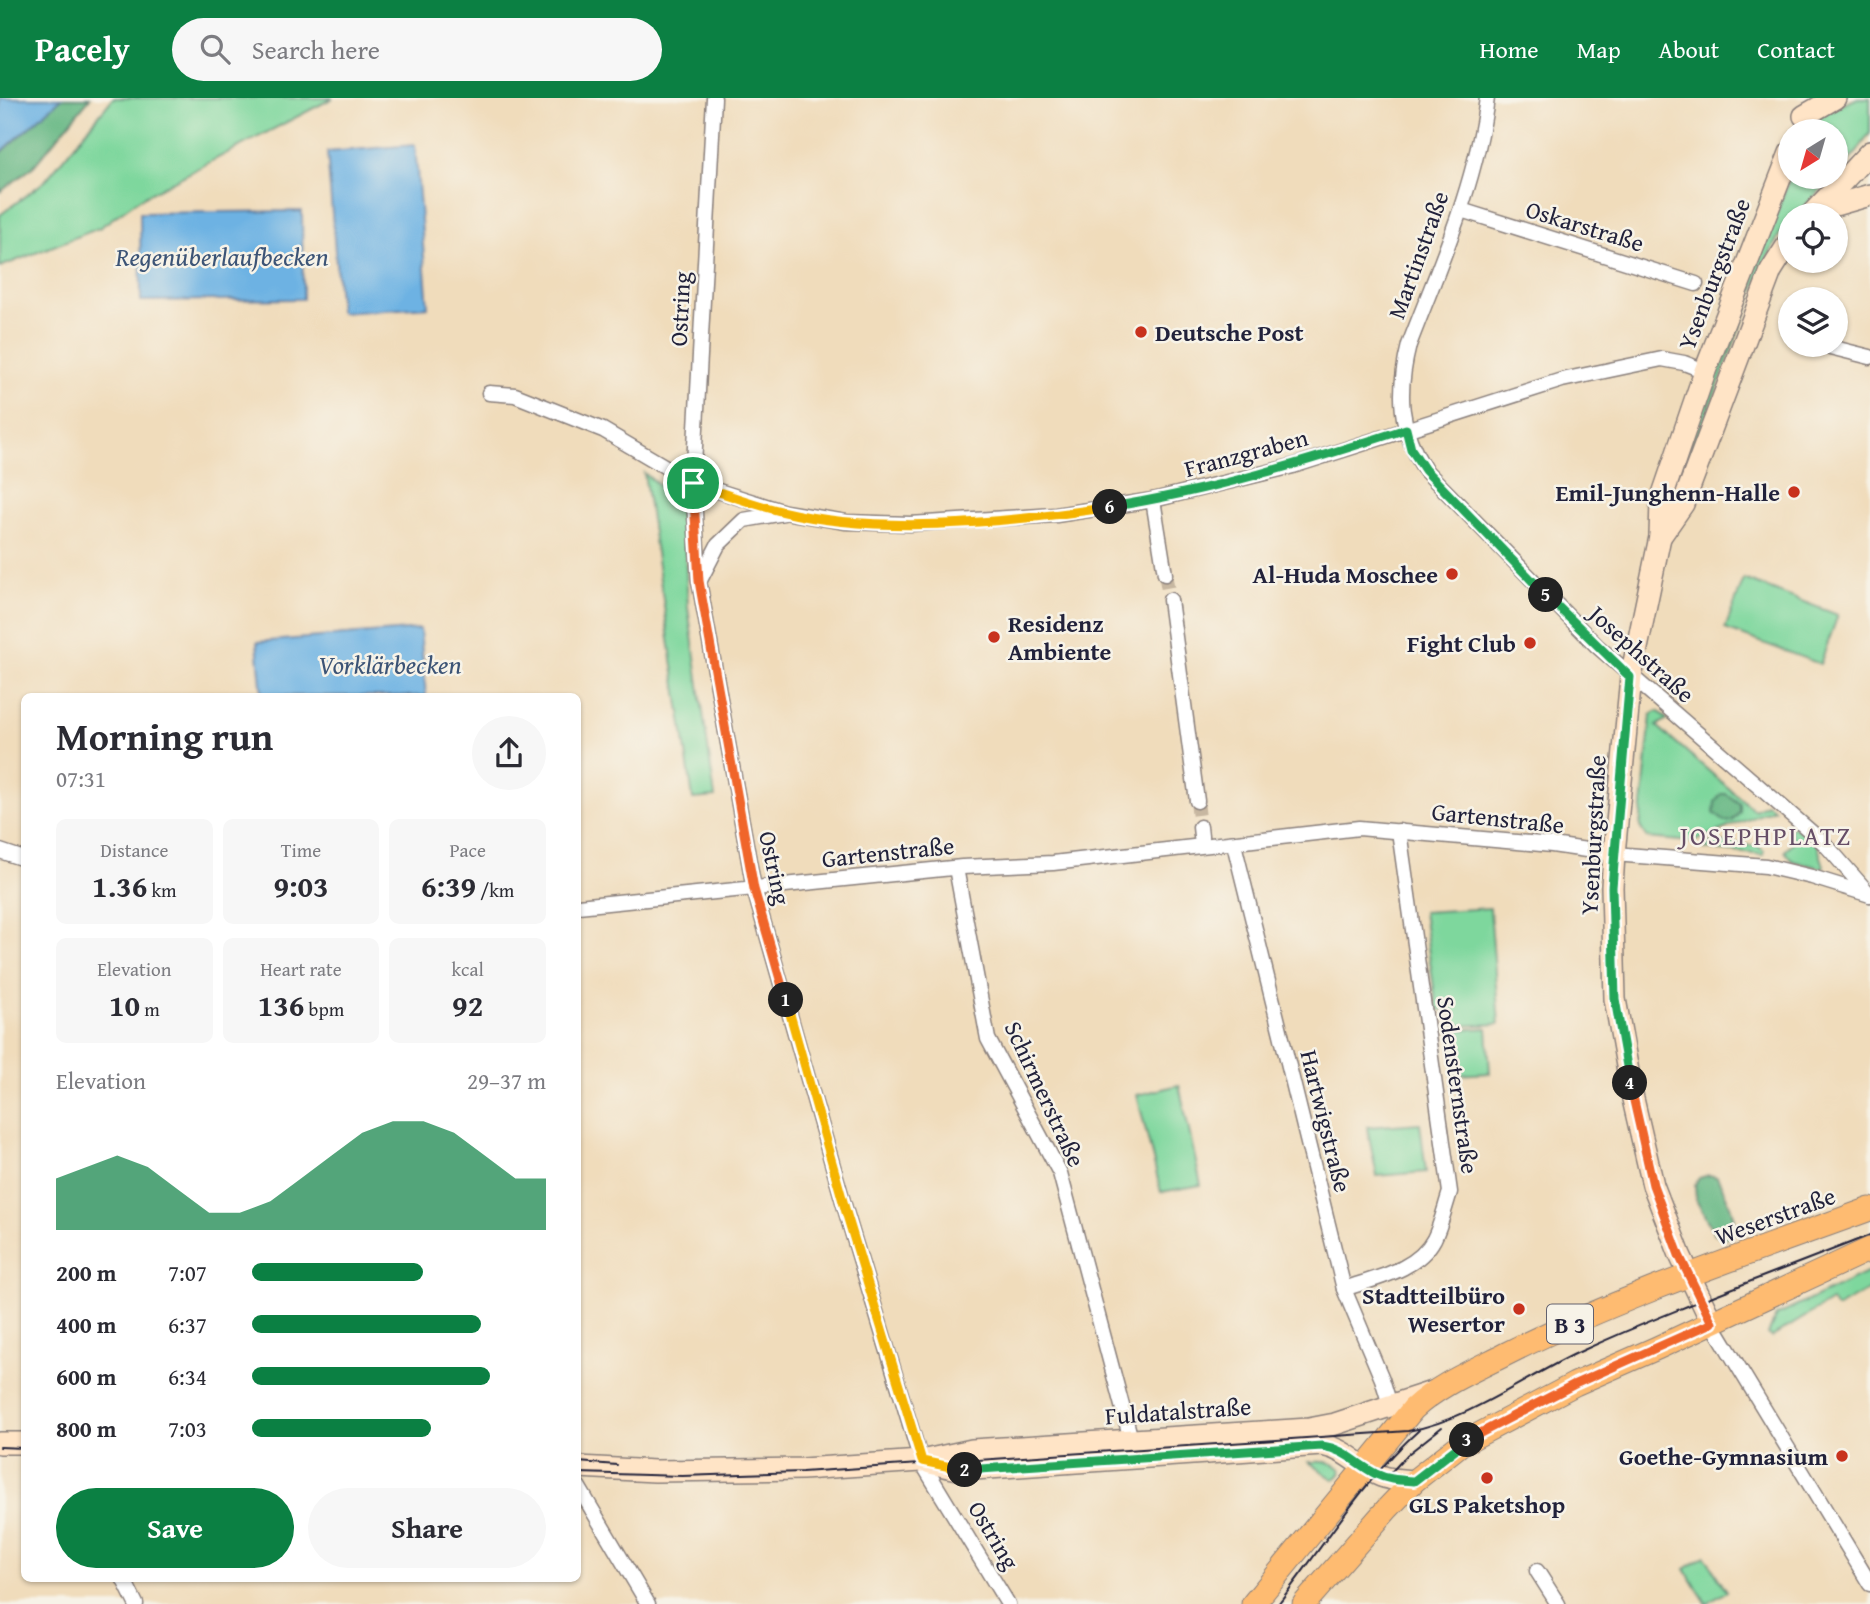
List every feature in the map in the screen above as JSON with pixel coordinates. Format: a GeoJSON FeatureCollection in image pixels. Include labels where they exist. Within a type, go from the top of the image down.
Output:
{"type":"FeatureCollection","features":[{"type":"Feature","properties":{"kind":"main road"},"geometry":{"type":"LineString","coordinates":[[1805,115],[1835,98]]}},
{"type":"Feature","properties":{"kind":"main road"},"geometry":{"type":"LineString","coordinates":[[1823,203],[1870,152]]}},
{"type":"Feature","properties":{"kind":"main road","name":"Ysenburgstraße"},"geometry":{"type":"LineString","coordinates":[[1712,1323],[1689,1276],[1653,1185],[1615,999],[1612,887],[1630,677],[1660,537],[1661,499],[1705,371],[1778,184]]}},
{"type":"Feature","properties":{"kind":"main road"},"geometry":{"type":"LineString","coordinates":[[1845,203],[1870,195]]}},
{"type":"Feature","properties":{"kind":"main road","name":"Ysenburgstraße"},"geometry":{"type":"LineString","coordinates":[[1660,537],[1683,504],[1771,271],[1778,260]]}},
{"type":"Feature","properties":{"kind":"main road","name":"Weserstraße"},"geometry":{"type":"LineString","coordinates":[[1395,1415],[1413,1409],[1434,1392],[1547,1333],[1689,1276],[1870,1209]]}},
{"type":"Feature","properties":{"kind":"main road","name":"B 3"},"geometry":{"type":"LineString","coordinates":[[1304,1604],[1364,1533],[1414,1481],[1472,1437],[1575,1384],[1870,1249]]}},
{"type":"Feature","properties":{"kind":"main road","name":"Fuldatalstraße"},"geometry":{"type":"LineString","coordinates":[[1134,1449],[1310,1429],[1395,1415]]}},
{"type":"Feature","properties":{"kind":"main road","name":"B 3"},"geometry":{"type":"LineString","coordinates":[[1253,1604],[1365,1468],[1395,1415]]}},
{"type":"Feature","properties":{"kind":"main road"},"geometry":{"type":"LineString","coordinates":[[0,1443],[21,1443]]}},
{"type":"Feature","properties":{"kind":"main road","name":"Fuldatalstraße"},"geometry":{"type":"LineString","coordinates":[[581,1467],[705,1471],[922,1461],[961,1451],[1322,1446],[1341,1450],[1365,1468],[1385,1478],[1414,1481]]}},
{"type":"Feature","properties":{"kind":"street","name":"Ostring"},"geometry":{"type":"LineString","coordinates":[[714,98],[693,483],[699,581],[754,889],[846,1212],[922,1461],[1009,1604]]}},
{"type":"Feature","properties":{"kind":"street","name":"Martinstraße"},"geometry":{"type":"LineString","coordinates":[[1406,429],[1401,390],[1406,356],[1461,210],[1480,144],[1487,98]]}},
{"type":"Feature","properties":{"kind":"street","name":"Oskarstraße"},"geometry":{"type":"LineString","coordinates":[[1461,210],[1696,284]]}},
{"type":"Feature","properties":{"kind":"street"},"geometry":{"type":"LineString","coordinates":[[1848,352],[1870,357]]}},
{"type":"Feature","properties":{"kind":"street","name":"Franzgraben"},"geometry":{"type":"LineString","coordinates":[[489,393],[515,395],[603,430],[693,483],[785,512],[846,522],[935,523],[1056,515],[1153,500],[1293,466],[1562,380],[1662,359],[1705,371]]}},
{"type":"Feature","properties":{"kind":"street","name":"Josephstraße"},"geometry":{"type":"LineString","coordinates":[[1406,429],[1411,449],[1425,470],[1597,646],[1825,844],[1870,895]]}},
{"type":"Feature","properties":{"kind":"street"},"geometry":{"type":"LineString","coordinates":[[1153,500],[1165,574]]}},
{"type":"Feature","properties":{"kind":"street","name":"Franzgraben"},"geometry":{"type":"LineString","coordinates":[[699,581],[718,545],[744,520],[785,512]]}},
{"type":"Feature","properties":{"kind":"street"},"geometry":{"type":"LineString","coordinates":[[1170,600],[1197,801]]}},
{"type":"Feature","properties":{"kind":"street"},"geometry":{"type":"LineString","coordinates":[[1200,827],[1202,845]]}},
{"type":"Feature","properties":{"kind":"street","name":"Gartenstraße"},"geometry":{"type":"LineString","coordinates":[[581,906],[956,868],[1053,863],[1359,828],[1552,845],[1614,854],[1766,866],[1870,895]]}},
{"type":"Feature","properties":{"kind":"street","name":"Sodensternstraße"},"geometry":{"type":"LineString","coordinates":[[1344,1289],[1397,1271],[1412,1263],[1433,1240],[1450,1192],[1399,831]]}},
{"type":"Feature","properties":{"kind":"street","name":"Hartwigstraße"},"geometry":{"type":"LineString","coordinates":[[1234,844],[1344,1289],[1395,1415]]}},
{"type":"Feature","properties":{"kind":"street"},"geometry":{"type":"LineString","coordinates":[[0,851],[21,858]]}},
{"type":"Feature","properties":{"kind":"street","name":"Schirmerstraße"},"geometry":{"type":"LineString","coordinates":[[956,868],[989,1039],[1060,1173],[1134,1449]]}},
{"type":"Feature","properties":{"kind":"street","name":"Ysenburgstraße"},"geometry":{"type":"LineString","coordinates":[[1712,1323],[1870,1584]]}},
{"type":"Feature","properties":{"kind":"street"},"geometry":{"type":"LineString","coordinates":[[581,1491],[648,1604]]}},
{"type":"Feature","properties":{"kind":"street"},"geometry":{"type":"LineString","coordinates":[[1537,1571],[1558,1604]]}},
{"type":"Feature","properties":{"kind":"street"},"geometry":{"type":"LineString","coordinates":[[125,1582],[136,1604]]}},
{"type":"Feature","properties":{"kind":"green space"},"geometry":{"type":"Polygon","coordinates":[[[62,98],[90,98],[33,167],[0,192],[0,154],[62,98]]]}},
{"type":"Feature","properties":{"kind":"green space"},"geometry":{"type":"Polygon","coordinates":[[[113,98],[333,98],[141,198],[99,228],[0,267],[0,215],[45,181],[113,98]]]}},
{"type":"Feature","properties":{"kind":"green space"},"geometry":{"type":"Polygon","coordinates":[[[1858,98],[1870,98],[1870,133],[1848,161],[1848,119],[1818,119],[1824,112],[1858,98]]]}},
{"type":"Feature","properties":{"kind":"green space"},"geometry":{"type":"Polygon","coordinates":[[[1785,189],[1821,189],[1808,203],[1780,203],[1785,189]]]}},
{"type":"Feature","properties":{"kind":"green space"},"geometry":{"type":"Polygon","coordinates":[[[1778,208],[1778,237],[1761,271],[1673,506],[1666,514],[1691,434],[1778,208]]]}},
{"type":"Feature","properties":{"kind":"green space"},"geometry":{"type":"Polygon","coordinates":[[[644,473],[683,509],[688,608],[715,797],[693,799],[644,473]]]}},
{"type":"Feature","properties":{"kind":"green space"},"geometry":{"type":"Polygon","coordinates":[[[1744,579],[1838,615],[1820,664],[1725,629],[1744,579]]]}},
{"type":"Feature","properties":{"kind":"green space"},"geometry":{"type":"Polygon","coordinates":[[[1658,711],[1667,719],[1657,726],[1754,810],[1767,804],[1774,809],[1692,842],[1647,838],[1640,827],[1651,715],[1658,711]]]}},
{"type":"Feature","properties":{"kind":"green space"},"geometry":{"type":"Polygon","coordinates":[[[1721,794],[1726,794],[1740,804],[1740,812],[1732,821],[1725,822],[1714,813],[1715,802],[1721,794]]]}},
{"type":"Feature","properties":{"kind":"green space"},"geometry":{"type":"Polygon","coordinates":[[[1795,826],[1817,844],[1824,866],[1822,868],[1793,861],[1785,851],[1794,841],[1789,830],[1795,826]]]}},
{"type":"Feature","properties":{"kind":"green space"},"geometry":{"type":"Polygon","coordinates":[[[1710,842],[1758,846],[1764,851],[1764,855],[1704,849],[1710,842]]]}},
{"type":"Feature","properties":{"kind":"green space"},"geometry":{"type":"Polygon","coordinates":[[[1490,908],[1499,1024],[1456,1026],[1454,1010],[1437,1010],[1423,912],[1490,908]]]}},
{"type":"Feature","properties":{"kind":"green space"},"geometry":{"type":"Polygon","coordinates":[[[1487,1028],[1490,1073],[1456,1075],[1454,1030],[1487,1028]]]}},
{"type":"Feature","properties":{"kind":"green space"},"geometry":{"type":"Polygon","coordinates":[[[1179,1085],[1201,1185],[1161,1192],[1137,1095],[1179,1085]]]}},
{"type":"Feature","properties":{"kind":"green space"},"geometry":{"type":"Polygon","coordinates":[[[1420,1123],[1426,1172],[1377,1176],[1367,1127],[1420,1123]]]}},
{"type":"Feature","properties":{"kind":"green space"},"geometry":{"type":"Polygon","coordinates":[[[1709,1175],[1717,1177],[1733,1214],[1733,1235],[1724,1238],[1714,1233],[1696,1200],[1695,1185],[1699,1178],[1709,1175]]]}},
{"type":"Feature","properties":{"kind":"green space"},"geometry":{"type":"Polygon","coordinates":[[[1870,1271],[1870,1289],[1836,1308],[1831,1301],[1772,1337],[1768,1334],[1776,1316],[1870,1271]]]}},
{"type":"Feature","properties":{"kind":"green space"},"geometry":{"type":"Polygon","coordinates":[[[1309,1462],[1335,1465],[1341,1470],[1340,1474],[1334,1480],[1309,1462]]]}},
{"type":"Feature","properties":{"kind":"green space"},"geometry":{"type":"Polygon","coordinates":[[[1705,1556],[1727,1591],[1707,1604],[1685,1569],[1705,1556]]]}},
{"type":"Feature","properties":{"kind":"water"},"geometry":{"type":"Polygon","coordinates":[[[0,98],[62,98],[0,153],[0,98]]]}},
{"type":"Feature","properties":{"kind":"water","name":"Regenüberlaufbecken"},"geometry":{"type":"Polygon","coordinates":[[[415,145],[428,307],[340,313],[327,152],[415,145]]]}},
{"type":"Feature","properties":{"kind":"water","name":"Regenüberlaufbecken"},"geometry":{"type":"Polygon","coordinates":[[[302,211],[303,299],[141,301],[140,213],[302,211]]]}},
{"type":"Feature","properties":{"kind":"water","name":"Vorklärbecken"},"geometry":{"type":"Polygon","coordinates":[[[420,629],[426,693],[262,693],[257,642],[420,629]]]}},
{"type":"Feature","properties":{"kind":"tunnel"},"geometry":{"type":"LineString","coordinates":[[1165,574],[1170,600]]}},
{"type":"Feature","properties":{"kind":"tunnel"},"geometry":{"type":"LineString","coordinates":[[1197,801],[1200,827]]}},
{"type":"Feature","properties":{"kind":"tram line"},"geometry":{"type":"LineString","coordinates":[[581,1473],[682,1476],[802,1472],[1408,1431],[1452,1418],[1556,1363],[1613,1337],[1870,1235]]}},
{"type":"Feature","properties":{"kind":"tram line"},"geometry":{"type":"LineString","coordinates":[[1383,1481],[1408,1454],[1442,1427]]}},
{"type":"Feature","properties":{"kind":"tram line"},"geometry":{"type":"LineString","coordinates":[[1278,1604],[1362,1492],[1419,1430]]}},
{"type":"Feature","properties":{"kind":"tram line"},"geometry":{"type":"LineString","coordinates":[[0,1447],[21,1448]]}},
{"type":"Feature","properties":{"kind":"tram line"},"geometry":{"type":"LineString","coordinates":[[581,1462],[617,1465]]}},
{"type":"Feature","properties":{"kind":"place","name":"Deutsche Post"},"geometry":{"type":"Point","coordinates":[1141,332]}},
{"type":"Feature","properties":{"kind":"place","name":"Emil-Junghenn-Halle"},"geometry":{"type":"Point","coordinates":[1794,492]}},
{"type":"Feature","properties":{"kind":"place","name":"Al-Huda Moschee"},"geometry":{"type":"Point","coordinates":[1452,574]}},
{"type":"Feature","properties":{"kind":"place","name":"Residenz Ambiente"},"geometry":{"type":"Point","coordinates":[994,637]}},
{"type":"Feature","properties":{"kind":"place","name":"Fight Club"},"geometry":{"type":"Point","coordinates":[1530,643]}},
{"type":"Feature","properties":{"kind":"place","name":"Stadtteilbüro Wesertor"},"geometry":{"type":"Point","coordinates":[1519,1309]}},
{"type":"Feature","properties":{"kind":"place","name":"Goethe-Gymnasium"},"geometry":{"type":"Point","coordinates":[1842,1456]}},
{"type":"Feature","properties":{"kind":"place","name":"GLS Paketshop"},"geometry":{"type":"Point","coordinates":[1487,1478]}},
{"type":"Feature","properties":{"kind":"district","name":"JOSEPHPLATZ"},"geometry":{"type":"Point","coordinates":[1766,835]}},
{"type":"Feature","properties":{"kind":"route"},"geometry":{"type":"LineString","coordinates":[[1406,429],[1411,449],[1425,470],[1630,677],[1612,887],[1615,999],[1633,1099],[1653,1185],[1679,1255],[1712,1323],[1517,1413],[1461,1444],[1414,1481],[1385,1478],[1365,1468],[1341,1450],[1322,1446],[963,1470],[922,1461],[846,1212],[754,889],[699,581],[693,483],[785,512],[846,522],[910,524],[1056,515],[1153,500],[1276,471],[1406,429]]}}]}
